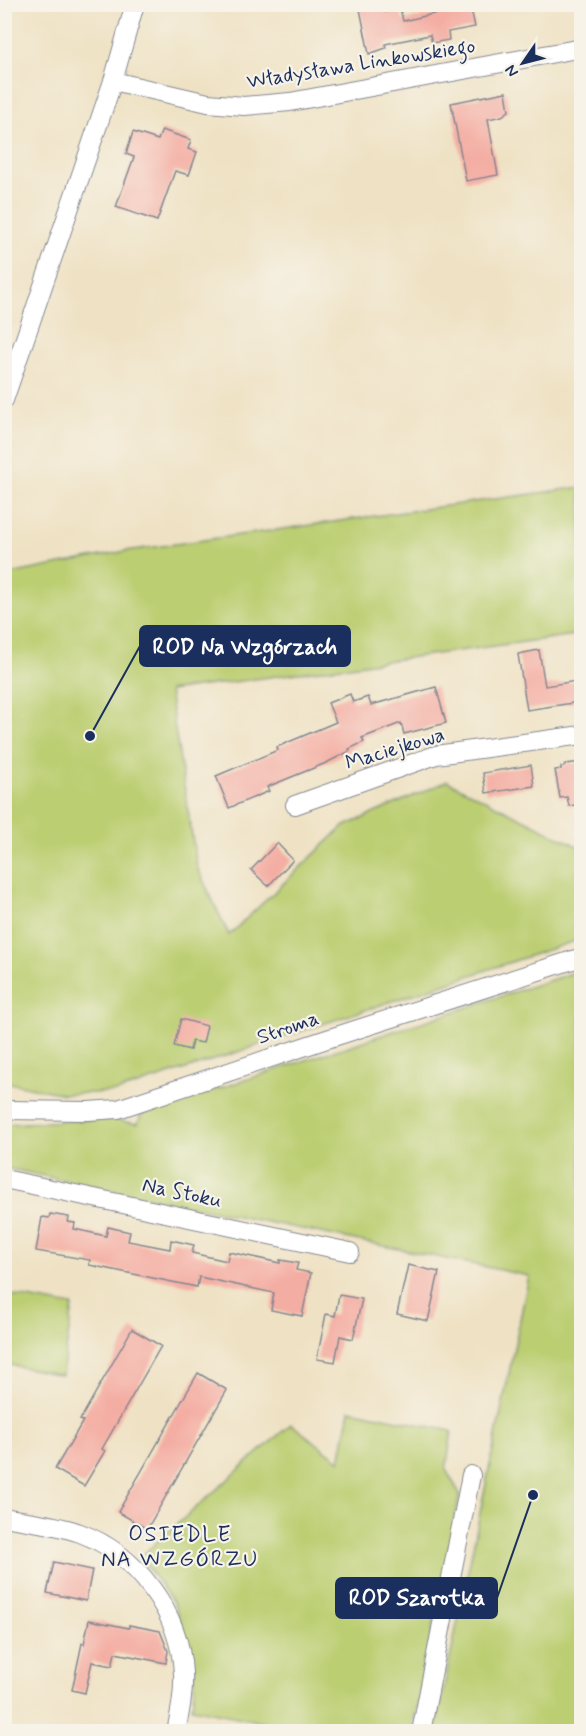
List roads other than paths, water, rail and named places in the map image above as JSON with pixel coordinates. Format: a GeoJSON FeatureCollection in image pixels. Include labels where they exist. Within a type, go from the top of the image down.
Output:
{"type":"FeatureCollection","features":[{"type":"Feature","properties":{"kind":"street"},"geometry":{"type":"LineString","coordinates":[[4,400],[113,81],[135,4]]}},
{"type":"Feature","properties":{"kind":"street","name":"Władysława Linkowskiego"},"geometry":{"type":"LineString","coordinates":[[113,81],[208,103],[244,106],[290,102],[582,48]]}},
{"type":"Feature","properties":{"kind":"street","name":"Maciejkowa"},"geometry":{"type":"LineString","coordinates":[[295,805],[436,755],[582,735]]}},
{"type":"Feature","properties":{"kind":"street","name":"Stroma"},"geometry":{"type":"LineString","coordinates":[[4,1110],[118,1109],[582,957]]}},
{"type":"Feature","properties":{"kind":"street","name":"Na Stoku"},"geometry":{"type":"LineString","coordinates":[[4,1179],[350,1252]]}},
{"type":"Feature","properties":{"kind":"street"},"geometry":{"type":"LineString","coordinates":[[421,1731],[471,1475]]}},
{"type":"Feature","properties":{"kind":"street"},"geometry":{"type":"LineString","coordinates":[[4,1517],[57,1526],[101,1543],[122,1557],[149,1584],[168,1615],[179,1645],[183,1672],[183,1701],[176,1731]]}},
{"type":"Feature","properties":{"kind":"place","name":"ROD Na Wzgórzach"},"geometry":{"type":"Point","coordinates":[90,736]}},
{"type":"Feature","properties":{"kind":"place","name":"ROD Szarotka"},"geometry":{"type":"Point","coordinates":[533,1495]}},
{"type":"Feature","properties":{"kind":"district","name":"OSIEDLE NA WZGÓRZU"},"geometry":{"type":"Point","coordinates":[180,1548]}}]}
